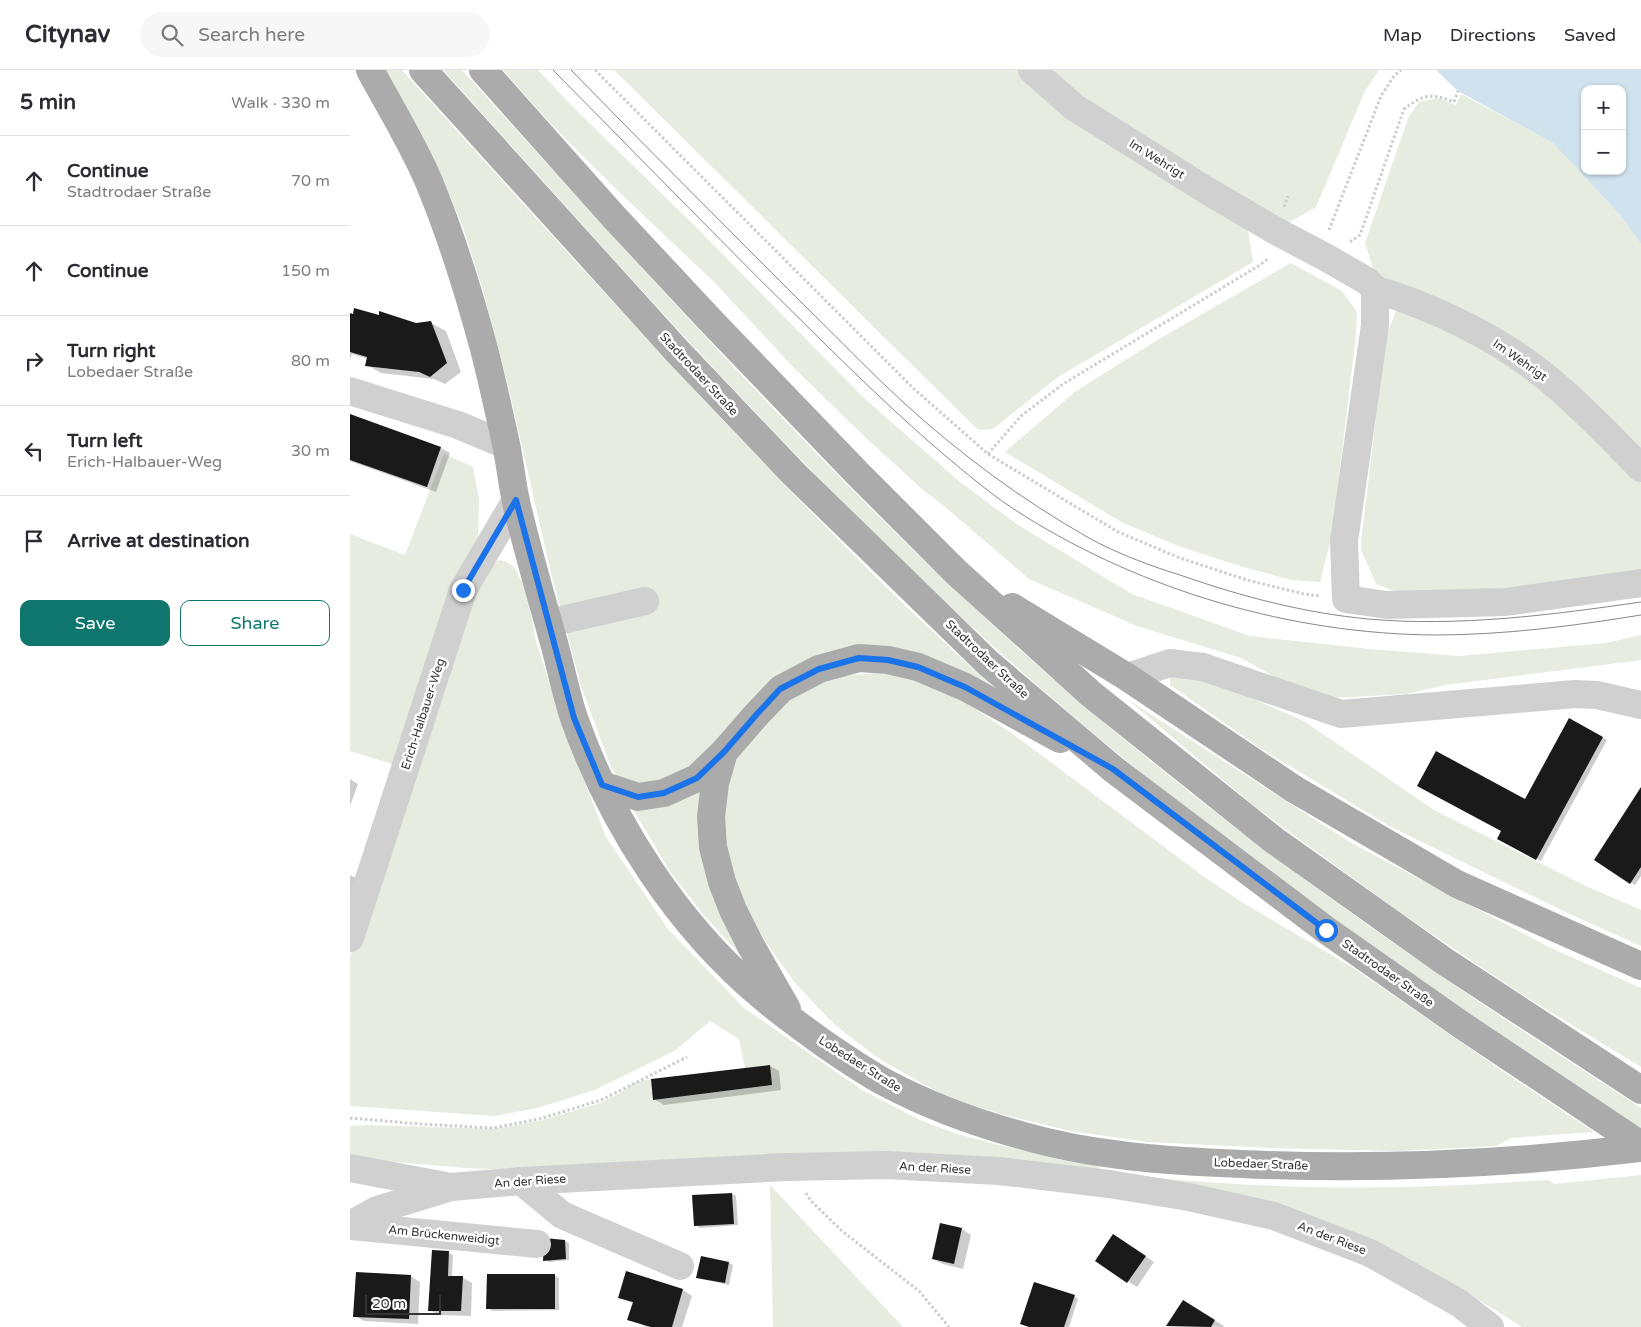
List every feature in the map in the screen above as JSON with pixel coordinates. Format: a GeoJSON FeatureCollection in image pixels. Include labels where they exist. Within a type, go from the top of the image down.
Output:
{"type":"FeatureCollection","features":[{"type":"Feature","properties":{"kind":"main road","name":"Lobedaer Straße"},"geometry":{"type":"LineString","coordinates":[[370,70],[428,180],[454,251],[483,347],[506,445],[516,500],[574,718],[602,785],[626,831],[655,877],[689,922],[726,963],[761,996],[796,1024],[880,1080],[922,1101],[960,1117],[1025,1137],[1112,1155],[1186,1162],[1342,1167],[1415,1166],[1568,1157],[1641,1147]]}},
{"type":"Feature","properties":{"kind":"main road","name":"Stadtrodaer Straße"},"geometry":{"type":"LineString","coordinates":[[422,70],[677,351],[793,473],[988,663],[1113,769],[1326,930],[1641,1147]]}},
{"type":"Feature","properties":{"kind":"main road"},"geometry":{"type":"LineString","coordinates":[[483,70],[607,209],[711,321],[858,474],[956,572],[1091,694],[1275,841],[1444,961],[1641,1090]]}},
{"type":"Feature","properties":{"kind":"main road"},"geometry":{"type":"LineString","coordinates":[[956,572],[1127,676],[1294,789],[1456,884],[1641,966]]}},
{"type":"Feature","properties":{"kind":"main road"},"geometry":{"type":"LineString","coordinates":[[602,785],[638,797],[664,793],[697,778],[724,752],[780,689],[819,669],[859,658],[888,660],[926,670],[965,687],[1113,769]]}},
{"type":"Feature","properties":{"kind":"main road"},"geometry":{"type":"LineString","coordinates":[[724,752],[716,783],[711,817],[713,847],[722,882],[733,910],[751,946],[796,1024]]}},
{"type":"Feature","properties":{"kind":"street","name":"Im Wehrigt"},"geometry":{"type":"LineString","coordinates":[[1032,70],[1074,107],[1206,190],[1368,282],[1375,290],[1407,300],[1486,336],[1559,388],[1641,468]]}},
{"type":"Feature","properties":{"kind":"street"},"geometry":{"type":"LineString","coordinates":[[1375,290],[1375,325],[1344,541],[1346,599],[1387,605],[1506,602],[1641,584]]}},
{"type":"Feature","properties":{"kind":"street"},"geometry":{"type":"LineString","coordinates":[[350,391],[458,425],[506,445]]}},
{"type":"Feature","properties":{"kind":"street","name":"Erich-Halbauer-Weg"},"geometry":{"type":"LineString","coordinates":[[350,938],[463,590],[516,500]]}},
{"type":"Feature","properties":{"kind":"street"},"geometry":{"type":"LineString","coordinates":[[549,623],[645,601]]}},
{"type":"Feature","properties":{"kind":"street"},"geometry":{"type":"LineString","coordinates":[[1127,676],[1170,663],[1202,667],[1341,714],[1575,694],[1597,695],[1641,705]]}},
{"type":"Feature","properties":{"kind":"street","name":"An der Riese"},"geometry":{"type":"LineString","coordinates":[[350,1168],[451,1187],[522,1181],[787,1167],[886,1165],[999,1171],[1126,1187],[1189,1197],[1274,1216],[1370,1253],[1459,1304],[1490,1327]]}},
{"type":"Feature","properties":{"kind":"street"},"geometry":{"type":"LineString","coordinates":[[522,1181],[562,1215],[680,1266]]}},
{"type":"Feature","properties":{"kind":"street"},"geometry":{"type":"LineString","coordinates":[[350,1225],[377,1210],[451,1187]]}},
{"type":"Feature","properties":{"kind":"street","name":"Am Brückenweidigt"},"geometry":{"type":"LineString","coordinates":[[350,1225],[537,1244]]}},
{"type":"Feature","properties":{"kind":"path"},"geometry":{"type":"LineString","coordinates":[[595,70],[913,388],[988,454],[1118,532],[1180,558],[1248,580],[1294,592],[1346,599]]}},
{"type":"Feature","properties":{"kind":"path"},"geometry":{"type":"LineString","coordinates":[[1329,228],[1381,96],[1394,76],[1401,70]]}},
{"type":"Feature","properties":{"kind":"path"},"geometry":{"type":"LineString","coordinates":[[1327,258],[1360,235],[1404,109],[1417,99],[1436,95],[1454,102],[1458,91]]}},
{"type":"Feature","properties":{"kind":"path"},"geometry":{"type":"LineString","coordinates":[[988,454],[1022,416],[1062,384],[1260,265],[1290,238]]}},
{"type":"Feature","properties":{"kind":"path"},"geometry":{"type":"LineString","coordinates":[[350,1118],[493,1128],[539,1119],[601,1100],[687,1057]]}},
{"type":"Feature","properties":{"kind":"path"},"geometry":{"type":"LineString","coordinates":[[787,1167],[811,1201],[842,1231],[919,1291],[949,1327]]}},
{"type":"Feature","properties":{"kind":"shaded area"},"geometry":{"type":"Polygon","coordinates":[[[385,70],[402,70],[668,362],[792,492],[876,577],[1007,699],[922,658],[774,680],[754,696],[738,714],[715,748],[701,761],[644,788],[617,776],[611,767],[581,686],[551,573],[508,385],[482,287],[464,230],[440,172],[385,70]]]}},
{"type":"Feature","properties":{"kind":"shaded area"},"geometry":{"type":"Polygon","coordinates":[[[443,70],[462,70],[716,348],[846,484],[982,615],[1059,684],[1137,750],[1300,876],[1469,995],[1641,1108],[1641,1130],[1408,972],[1256,862],[1108,746],[1037,685],[880,540],[805,464],[658,308],[443,70]]]}},
{"type":"Feature","properties":{"kind":"shaded area"},"geometry":{"type":"Polygon","coordinates":[[[503,70],[538,70],[865,399],[960,482],[1018,525],[1132,594],[1250,636],[1370,649],[1459,656],[1606,643],[1641,635],[1641,660],[1445,685],[1406,694],[1315,699],[1241,658],[1137,626],[1029,579],[923,490],[864,436],[795,369],[715,283],[551,124],[503,70]]]}},
{"type":"Feature","properties":{"kind":"shaded area"},"geometry":{"type":"Polygon","coordinates":[[[614,70],[1024,70],[1248,230],[1253,262],[1058,377],[993,429],[978,430],[614,70]]]}},
{"type":"Feature","properties":{"kind":"shaded area"},"geometry":{"type":"Polygon","coordinates":[[[1056,70],[1379,70],[1365,91],[1316,207],[1288,223],[1084,105],[1053,73],[1056,70]]]}},
{"type":"Feature","properties":{"kind":"shaded area"},"geometry":{"type":"Polygon","coordinates":[[[1461,94],[1553,143],[1621,216],[1641,244],[1641,453],[1486,326],[1374,272],[1365,243],[1409,116],[1419,102],[1438,98],[1456,105],[1461,94]]]}},
{"type":"Feature","properties":{"kind":"shaded area"},"geometry":{"type":"Polygon","coordinates":[[[1291,263],[1342,291],[1357,312],[1356,335],[1332,535],[1320,582],[1291,580],[1240,566],[1179,546],[1123,523],[1005,452],[1076,391],[1159,339],[1291,263]]]}},
{"type":"Feature","properties":{"kind":"shaded area"},"geometry":{"type":"Polygon","coordinates":[[[1399,303],[1486,345],[1549,393],[1641,480],[1641,573],[1506,593],[1394,591],[1376,584],[1361,550],[1361,541],[1386,337],[1399,303]]]}},
{"type":"Feature","properties":{"kind":"shaded area"},"geometry":{"type":"Polygon","coordinates":[[[444,454],[473,467],[479,499],[478,541],[395,765],[350,751],[350,534],[405,555],[444,454]]]}},
{"type":"Feature","properties":{"kind":"shaded area"},"geometry":{"type":"Polygon","coordinates":[[[500,560],[514,567],[526,589],[536,641],[563,726],[606,837],[668,929],[744,1008],[862,1090],[920,1120],[954,1133],[995,1144],[1061,1160],[1099,1166],[1099,1173],[520,1170],[465,1168],[350,1158],[350,1126],[493,1129],[539,1121],[600,1103],[620,1093],[635,1082],[651,1079],[654,1100],[772,1085],[770,1065],[745,1068],[739,1039],[710,1021],[676,1050],[595,1090],[537,1108],[494,1116],[350,1106],[350,957],[395,814],[477,577],[493,562],[500,560]]]}},
{"type":"Feature","properties":{"kind":"shaded area"},"geometry":{"type":"Polygon","coordinates":[[[876,673],[897,675],[920,681],[967,703],[1017,737],[1203,876],[1240,901],[1355,969],[1594,1132],[1511,1138],[1496,1146],[1398,1151],[1271,1148],[1148,1142],[1071,1131],[1001,1114],[934,1090],[881,1060],[831,1021],[795,983],[763,938],[740,893],[726,849],[723,816],[726,788],[734,764],[746,743],[786,701],[828,680],[844,676],[876,673]]]}},
{"type":"Feature","properties":{"kind":"shaded area"},"geometry":{"type":"Polygon","coordinates":[[[1170,677],[1206,678],[1304,721],[1434,810],[1588,887],[1641,910],[1641,946],[1572,915],[1391,827],[1263,750],[1170,685],[1170,677]]]}},
{"type":"Feature","properties":{"kind":"shaded area"},"geometry":{"type":"Polygon","coordinates":[[[1127,699],[1353,844],[1551,948],[1641,988],[1641,1067],[1518,992],[1401,913],[1254,806],[1127,699]]]}},
{"type":"Feature","properties":{"kind":"shaded area"},"geometry":{"type":"Polygon","coordinates":[[[702,785],[753,969],[703,914],[671,873],[634,811],[635,807],[702,785]]]}},
{"type":"Feature","properties":{"kind":"shaded area"},"geometry":{"type":"Polygon","coordinates":[[[1126,1175],[1204,1182],[1360,1188],[1452,1186],[1549,1180],[1554,1184],[1641,1175],[1641,1327],[1522,1327],[1466,1292],[1126,1175]]]}},
{"type":"Feature","properties":{"kind":"shaded area"},"geometry":{"type":"Polygon","coordinates":[[[770,1185],[903,1327],[773,1327],[770,1185]]]}},
{"type":"Feature","properties":{"kind":"water"},"geometry":{"type":"Polygon","coordinates":[[[1436,70],[1641,70],[1641,244],[1621,216],[1583,175],[1626,175],[1626,85],[1581,85],[1581,173],[1553,143],[1458,91],[1436,70]]]}},
{"type":"Feature","properties":{"kind":"building"},"geometry":{"type":"Polygon","coordinates":[[[354,308],[379,315],[379,311],[416,323],[431,321],[447,363],[430,377],[419,372],[365,366],[367,357],[350,352],[350,313],[353,314],[354,308]]]}},
{"type":"Feature","properties":{"kind":"building"},"geometry":{"type":"Polygon","coordinates":[[[350,414],[441,447],[427,487],[350,460],[350,414]]]}},
{"type":"Feature","properties":{"kind":"building"},"geometry":{"type":"Polygon","coordinates":[[[1569,718],[1603,737],[1536,860],[1497,839],[1501,831],[1417,786],[1436,751],[1525,799],[1569,718]]]}},
{"type":"Feature","properties":{"kind":"building"},"geometry":{"type":"Polygon","coordinates":[[[1641,787],[1641,867],[1630,884],[1594,860],[1641,787]]]}},
{"type":"Feature","properties":{"kind":"building"},"geometry":{"type":"Polygon","coordinates":[[[770,1065],[772,1085],[653,1100],[651,1079],[770,1065]]]}},
{"type":"Feature","properties":{"kind":"building"},"geometry":{"type":"Polygon","coordinates":[[[732,1193],[734,1224],[694,1226],[692,1195],[732,1193]]]}},
{"type":"Feature","properties":{"kind":"building"},"geometry":{"type":"Polygon","coordinates":[[[940,1223],[962,1228],[954,1264],[932,1259],[940,1223]]]}},
{"type":"Feature","properties":{"kind":"building"},"geometry":{"type":"Polygon","coordinates":[[[1113,1234],[1146,1256],[1127,1283],[1095,1261],[1113,1234]]]}},
{"type":"Feature","properties":{"kind":"building"},"geometry":{"type":"Polygon","coordinates":[[[544,1238],[565,1240],[566,1259],[543,1261],[544,1238]]]}},
{"type":"Feature","properties":{"kind":"building"},"geometry":{"type":"Polygon","coordinates":[[[432,1250],[449,1251],[448,1276],[463,1276],[461,1311],[428,1311],[432,1250]]]}},
{"type":"Feature","properties":{"kind":"building"},"geometry":{"type":"Polygon","coordinates":[[[701,1256],[729,1262],[725,1283],[696,1278],[701,1256]]]}},
{"type":"Feature","properties":{"kind":"building"},"geometry":{"type":"Polygon","coordinates":[[[626,1271],[683,1289],[672,1327],[651,1327],[627,1320],[633,1302],[618,1298],[626,1271]]]}},
{"type":"Feature","properties":{"kind":"building"},"geometry":{"type":"Polygon","coordinates":[[[356,1272],[411,1275],[409,1319],[353,1317],[356,1272]]]}},
{"type":"Feature","properties":{"kind":"building"},"geometry":{"type":"Polygon","coordinates":[[[487,1274],[555,1274],[555,1309],[486,1309],[487,1274]]]}},
{"type":"Feature","properties":{"kind":"building"},"geometry":{"type":"Polygon","coordinates":[[[1034,1282],[1075,1295],[1064,1327],[1029,1327],[1020,1324],[1034,1282]]]}},
{"type":"Feature","properties":{"kind":"building"},"geometry":{"type":"Polygon","coordinates":[[[1183,1300],[1215,1320],[1211,1327],[1166,1326],[1183,1300]]]}},
{"type":"Feature","properties":{"kind":"tram line"},"geometry":{"type":"LineString","coordinates":[[553,70],[827,346],[897,413],[991,493],[1023,515],[1070,542],[1118,566],[1169,586],[1221,603],[1274,617],[1327,627],[1381,633],[1461,635],[1538,629],[1641,615]]}},
{"type":"Feature","properties":{"kind":"tram line"},"geometry":{"type":"LineString","coordinates":[[571,70],[904,403],[992,475],[1040,508],[1100,544],[1159,568],[1251,597],[1321,613],[1368,619],[1436,622],[1471,621],[1539,615],[1641,602]]}},
{"type":"Feature","properties":{"kind":"route"},"geometry":{"type":"LineString","coordinates":[[463,590],[516,500],[574,718],[602,785],[638,797],[664,793],[697,778],[724,752],[780,689],[819,669],[859,658],[888,660],[918,667],[965,687],[1113,769],[1326,930]]}}]}
